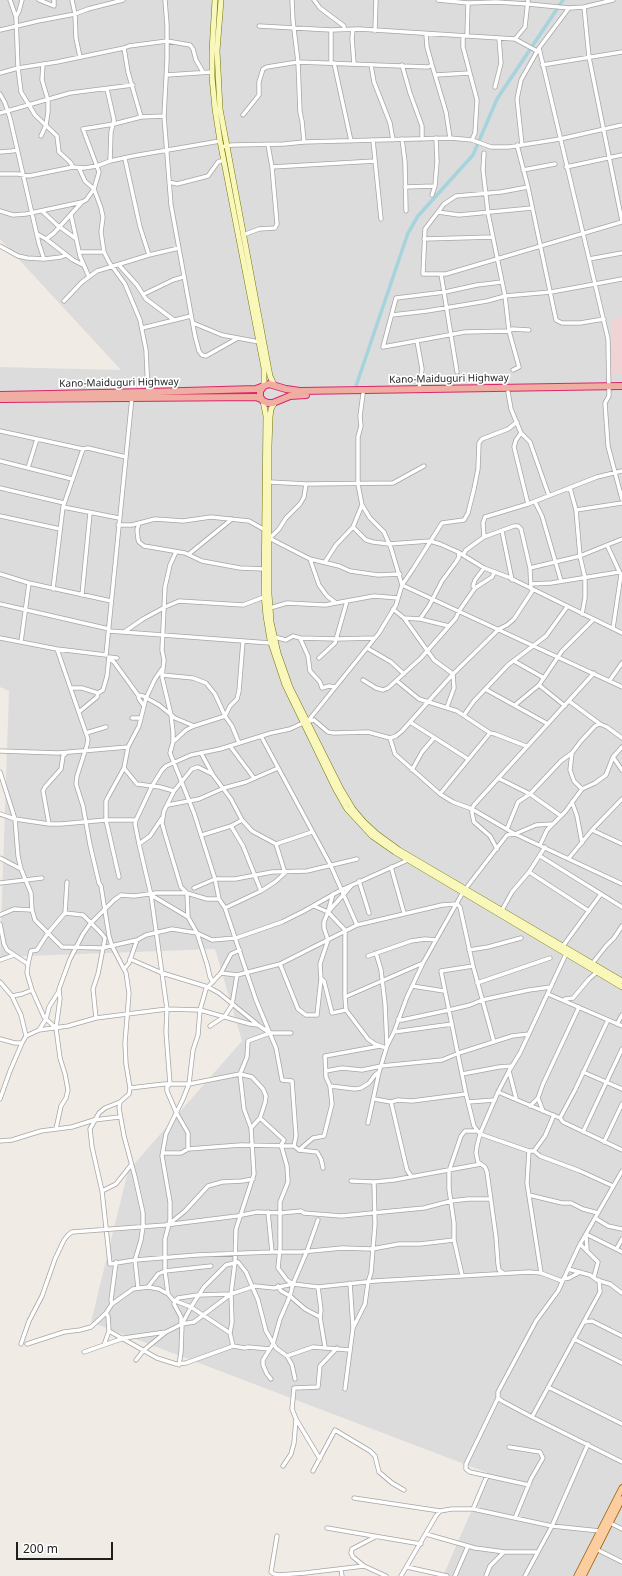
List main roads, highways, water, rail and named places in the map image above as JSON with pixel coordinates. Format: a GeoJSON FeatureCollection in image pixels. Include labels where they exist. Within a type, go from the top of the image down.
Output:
{"type":"FeatureCollection","features":[{"type":"Feature","properties":{"kind":"highway"},"geometry":{"type":"LineString","coordinates":[[269,384],[275,386],[280,392],[279,398],[276,402],[268,403],[262,400],[260,391],[263,387],[269,384]]}},
{"type":"Feature","properties":{"kind":"highway","name":"Kano-Maiduguri Highway"},"geometry":{"type":"LineString","coordinates":[[275,386],[300,391],[420,389],[443,391],[508,392],[609,388],[622,386]]}},
{"type":"Feature","properties":{"kind":"highway","name":"Kano-Maiduguri Highway"},"geometry":{"type":"LineString","coordinates":[[0,400],[132,395],[148,392],[256,389],[263,387]]}},
{"type":"Feature","properties":{"kind":"highway","name":"Kano-Maiduguri Highway"},"geometry":{"type":"LineString","coordinates":[[276,402],[295,395],[609,388],[622,390]]}},
{"type":"Feature","properties":{"kind":"highway","name":"Kano-Maiduguri Highway"},"geometry":{"type":"LineString","coordinates":[[0,395],[256,397],[262,400]]}},
{"type":"Feature","properties":{"kind":"main road"},"geometry":{"type":"LineString","coordinates":[[215,0],[212,24],[212,72],[215,109],[220,141],[224,147],[243,236],[270,376],[275,386]]}},
{"type":"Feature","properties":{"kind":"main road"},"geometry":{"type":"LineString","coordinates":[[221,0],[218,24],[217,77],[224,160],[259,342],[264,374],[263,387]]}},
{"type":"Feature","properties":{"kind":"main road"},"geometry":{"type":"LineString","coordinates":[[262,400],[266,416],[264,597],[266,622],[270,643],[285,685],[353,809],[377,834],[399,850],[622,987]]}},
{"type":"Feature","properties":{"kind":"main road"},"geometry":{"type":"LineString","coordinates":[[276,402],[271,409],[270,417],[270,608],[274,637],[290,687],[335,788],[347,809],[372,836],[408,860],[502,910],[622,981]]}},
{"type":"Feature","properties":{"kind":"main road"},"geometry":{"type":"LineString","coordinates":[[584,1576],[600,1530],[622,1489]]}},
{"type":"Feature","properties":{"kind":"main road"},"geometry":{"type":"LineString","coordinates":[[577,1576],[610,1523],[622,1499]]}},
{"type":"Feature","properties":{"kind":"waterway"},"geometry":{"type":"LineString","coordinates":[[356,386],[408,233],[418,216],[473,155],[497,99],[563,0]]}}]}
